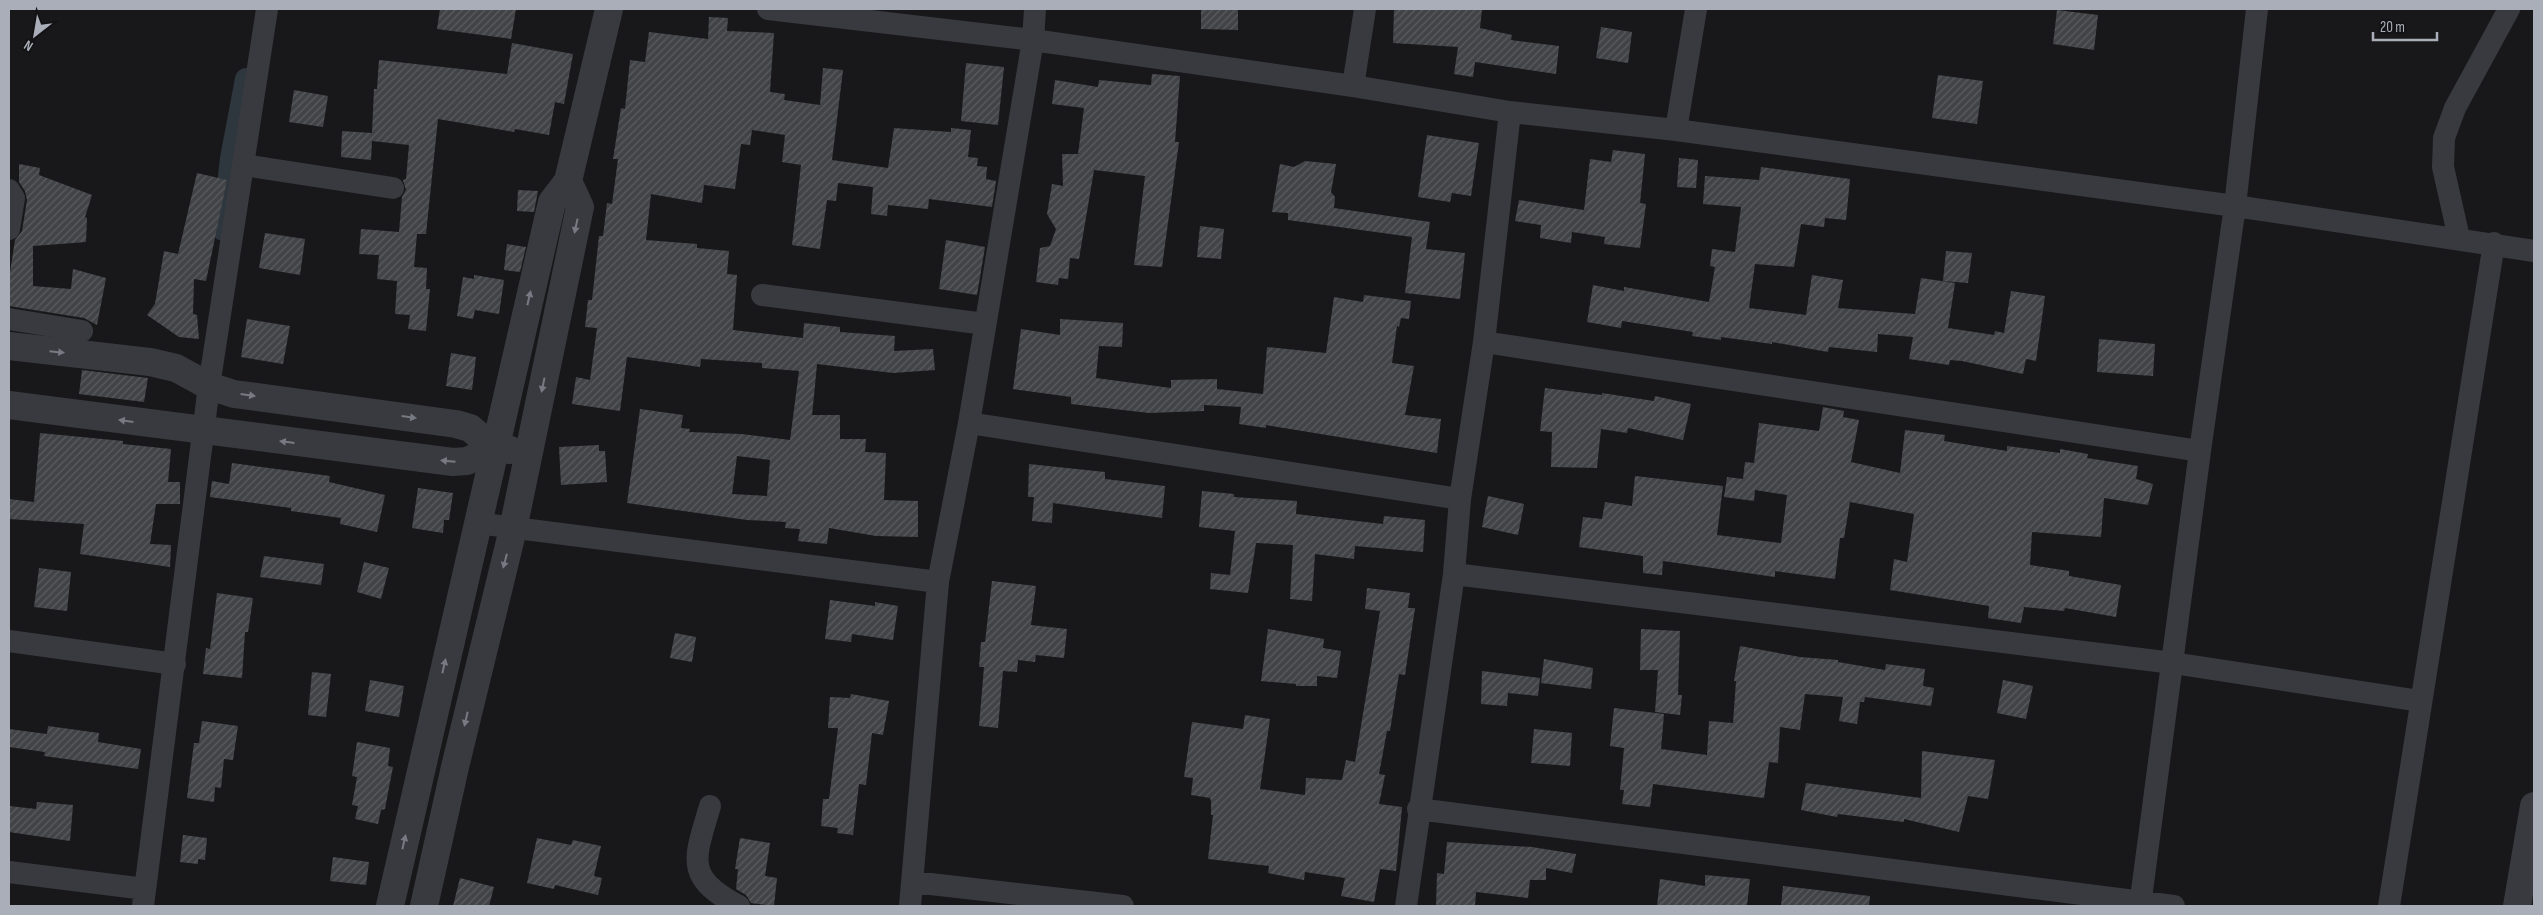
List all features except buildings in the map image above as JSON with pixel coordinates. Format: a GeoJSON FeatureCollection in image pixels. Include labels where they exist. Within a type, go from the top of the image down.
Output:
{"type":"FeatureCollection","features":[{"type":"Feature","properties":{"kind":"street"},"geometry":{"type":"LineString","coordinates":[[9,872],[144,898],[209,386],[267,9]]}},
{"type":"Feature","properties":{"kind":"street"},"geometry":{"type":"LineString","coordinates":[[390,906],[459,599],[552,202],[568,181],[609,9]]}},
{"type":"Feature","properties":{"kind":"street"},"geometry":{"type":"LineString","coordinates":[[768,9],[1033,40],[1353,86],[1510,112],[1676,130],[2235,206],[2494,243],[2534,251]]}},
{"type":"Feature","properties":{"kind":"street"},"geometry":{"type":"LineString","coordinates":[[910,906],[938,582],[969,423],[1033,40],[1036,9]]}},
{"type":"Feature","properties":{"kind":"street"},"geometry":{"type":"LineString","coordinates":[[1353,86],[1364,9]]}},
{"type":"Feature","properties":{"kind":"street"},"geometry":{"type":"LineString","coordinates":[[1676,130],[1696,9]]}},
{"type":"Feature","properties":{"kind":"street"},"geometry":{"type":"LineString","coordinates":[[2140,904],[2174,663],[2200,451],[2235,206],[2257,9]]}},
{"type":"Feature","properties":{"kind":"street"},"geometry":{"type":"LineString","coordinates":[[2458,238],[2443,167],[2444,138],[2455,108],[2509,9]]}},
{"type":"Feature","properties":{"kind":"street"},"geometry":{"type":"LineString","coordinates":[[1406,906],[1418,809],[1454,574],[1460,499],[1484,342],[1510,112]]}},
{"type":"Feature","properties":{"kind":"street"},"geometry":{"type":"LineString","coordinates":[[243,165],[393,188]]}},
{"type":"Feature","properties":{"kind":"street"},"geometry":{"type":"LineString","coordinates":[[396,880],[426,896],[493,607],[514,529],[528,453],[580,207],[568,181]]}},
{"type":"Feature","properties":{"kind":"street"},"geometry":{"type":"LineString","coordinates":[[9,190],[14,198],[9,229]]}},
{"type":"Feature","properties":{"kind":"street"},"geometry":{"type":"LineString","coordinates":[[2388,906],[2494,243]]}},
{"type":"Feature","properties":{"kind":"street"},"geometry":{"type":"LineString","coordinates":[[762,295],[985,324]]}},
{"type":"Feature","properties":{"kind":"street"},"geometry":{"type":"LineString","coordinates":[[9,319],[82,331]]}},
{"type":"Feature","properties":{"kind":"street"},"geometry":{"type":"LineString","coordinates":[[520,336],[552,342]]}},
{"type":"Feature","properties":{"kind":"street"},"geometry":{"type":"LineString","coordinates":[[1484,342],[2200,451]]}},
{"type":"Feature","properties":{"kind":"street"},"geometry":{"type":"LineString","coordinates":[[9,346],[150,362],[176,368],[209,386],[234,394],[456,424],[470,428],[494,448],[528,453]]}},
{"type":"Feature","properties":{"kind":"street"},"geometry":{"type":"LineString","coordinates":[[9,405],[453,462],[467,461],[494,448]]}},
{"type":"Feature","properties":{"kind":"street"},"geometry":{"type":"LineString","coordinates":[[969,423],[1460,499]]}},
{"type":"Feature","properties":{"kind":"street"},"geometry":{"type":"LineString","coordinates":[[477,523],[938,582]]}},
{"type":"Feature","properties":{"kind":"street"},"geometry":{"type":"LineString","coordinates":[[1454,574],[2174,663],[2420,701]]}},
{"type":"Feature","properties":{"kind":"street"},"geometry":{"type":"LineString","coordinates":[[459,599],[493,607]]}},
{"type":"Feature","properties":{"kind":"street"},"geometry":{"type":"LineString","coordinates":[[9,641],[175,664]]}},
{"type":"Feature","properties":{"kind":"street"},"geometry":{"type":"LineString","coordinates":[[710,806],[698,847],[696,866],[706,884],[718,896],[738,906]]}},
{"type":"Feature","properties":{"kind":"street"},"geometry":{"type":"LineString","coordinates":[[2517,906],[2534,806]]}},
{"type":"Feature","properties":{"kind":"street"},"geometry":{"type":"LineString","coordinates":[[1418,809],[2140,904],[2174,906]]}},
{"type":"Feature","properties":{"kind":"street"},"geometry":{"type":"LineString","coordinates":[[913,882],[1122,906]]}},
{"type":"Feature","properties":{"kind":"waterway"},"geometry":{"type":"LineString","coordinates":[[223,230],[231,158],[246,79]]}}]}
